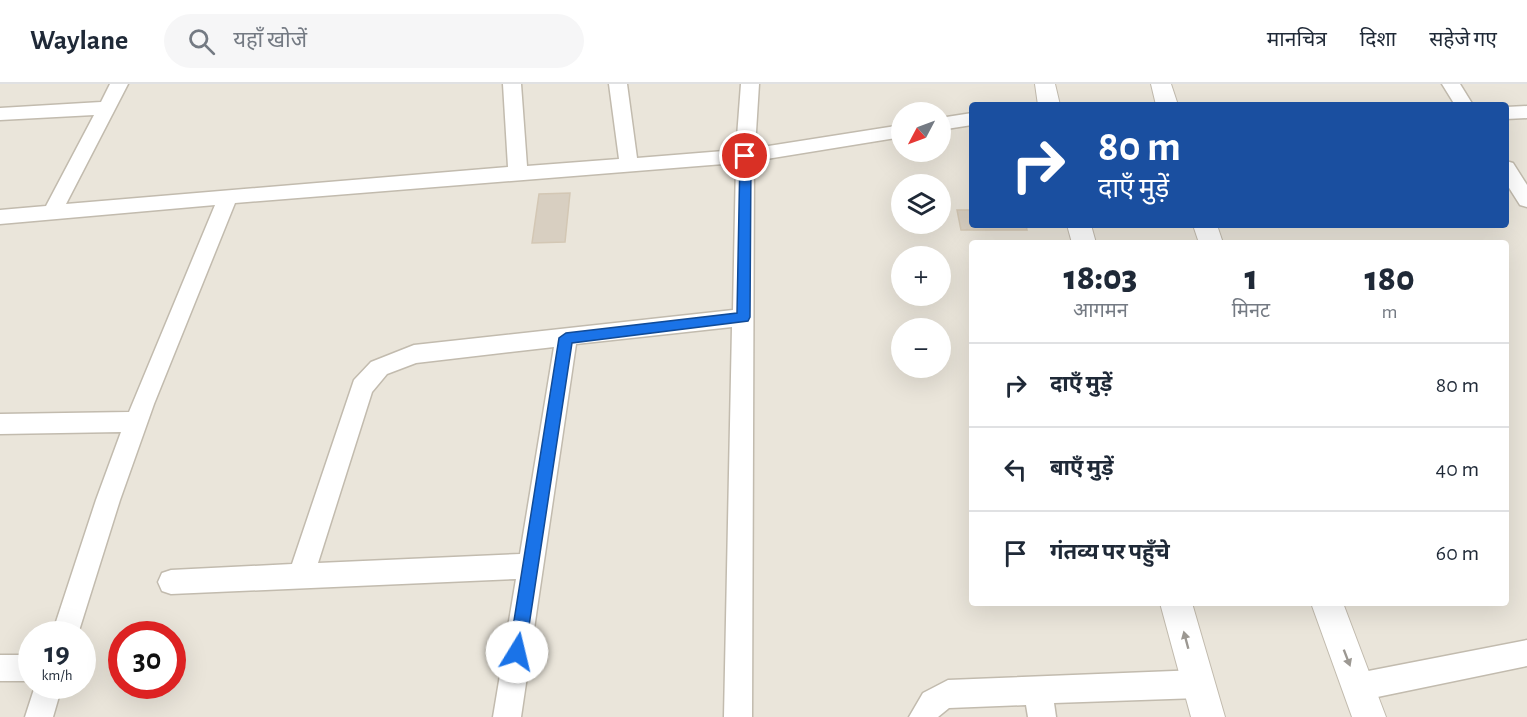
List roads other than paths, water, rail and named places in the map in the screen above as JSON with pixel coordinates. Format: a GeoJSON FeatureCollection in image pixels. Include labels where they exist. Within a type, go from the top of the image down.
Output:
{"type":"FeatureCollection","features":[{"type":"Feature","properties":{"kind":"street"},"geometry":{"type":"LineString","coordinates":[[52,212],[119,84]]}},
{"type":"Feature","properties":{"kind":"street"},"geometry":{"type":"LineString","coordinates":[[512,84],[518,173]]}},
{"type":"Feature","properties":{"kind":"street"},"geometry":{"type":"LineString","coordinates":[[618,84],[629,165]]}},
{"type":"Feature","properties":{"kind":"street"},"geometry":{"type":"LineString","coordinates":[[738,717],[745,156],[750,84]]}},
{"type":"Feature","properties":{"kind":"street"},"geometry":{"type":"LineString","coordinates":[[1045,84],[1048,102]]}},
{"type":"Feature","properties":{"kind":"street"},"geometry":{"type":"LineString","coordinates":[[1161,84],[1166,102]]}},
{"type":"Feature","properties":{"kind":"street"},"geometry":{"type":"LineString","coordinates":[[1451,84],[1462,102]]}},
{"type":"Feature","properties":{"kind":"street"},"geometry":{"type":"LineString","coordinates":[[0,114],[106,108]]}},
{"type":"Feature","properties":{"kind":"street"},"geometry":{"type":"LineString","coordinates":[[1509,113],[1527,112]]}},
{"type":"Feature","properties":{"kind":"street"},"geometry":{"type":"LineString","coordinates":[[951,122],[969,119]]}},
{"type":"Feature","properties":{"kind":"street"},"geometry":{"type":"LineString","coordinates":[[0,217],[228,196],[745,156],[891,133]]}},
{"type":"Feature","properties":{"kind":"street"},"geometry":{"type":"LineString","coordinates":[[1509,173],[1527,200]]}},
{"type":"Feature","properties":{"kind":"street"},"geometry":{"type":"LineString","coordinates":[[69,621],[108,500],[137,422],[228,196]]}},
{"type":"Feature","properties":{"kind":"street"},"geometry":{"type":"LineString","coordinates":[[301,576],[362,387],[379,368],[414,354],[743,317]]}},
{"type":"Feature","properties":{"kind":"street"},"geometry":{"type":"LineString","coordinates":[[507,717],[566,338]]}},
{"type":"Feature","properties":{"kind":"street"},"geometry":{"type":"LineString","coordinates":[[0,424],[137,422]]}},
{"type":"Feature","properties":{"kind":"street"},"geometry":{"type":"LineString","coordinates":[[171,582],[530,566]]}},
{"type":"Feature","properties":{"kind":"street"},"geometry":{"type":"LineString","coordinates":[[1177,606],[1208,717]]}},
{"type":"Feature","properties":{"kind":"street"},"geometry":{"type":"LineString","coordinates":[[1328,606],[1369,717]]}},
{"type":"Feature","properties":{"kind":"street"},"geometry":{"type":"LineString","coordinates":[[1358,687],[1527,653]]}},
{"type":"Feature","properties":{"kind":"street"},"geometry":{"type":"LineString","coordinates":[[0,668],[18,668]]}},
{"type":"Feature","properties":{"kind":"street"},"geometry":{"type":"LineString","coordinates":[[923,717],[929,704],[948,694],[1040,704],[1198,684]]}},
{"type":"Feature","properties":{"kind":"street"},"geometry":{"type":"LineString","coordinates":[[39,717],[45,699]]}}]}
